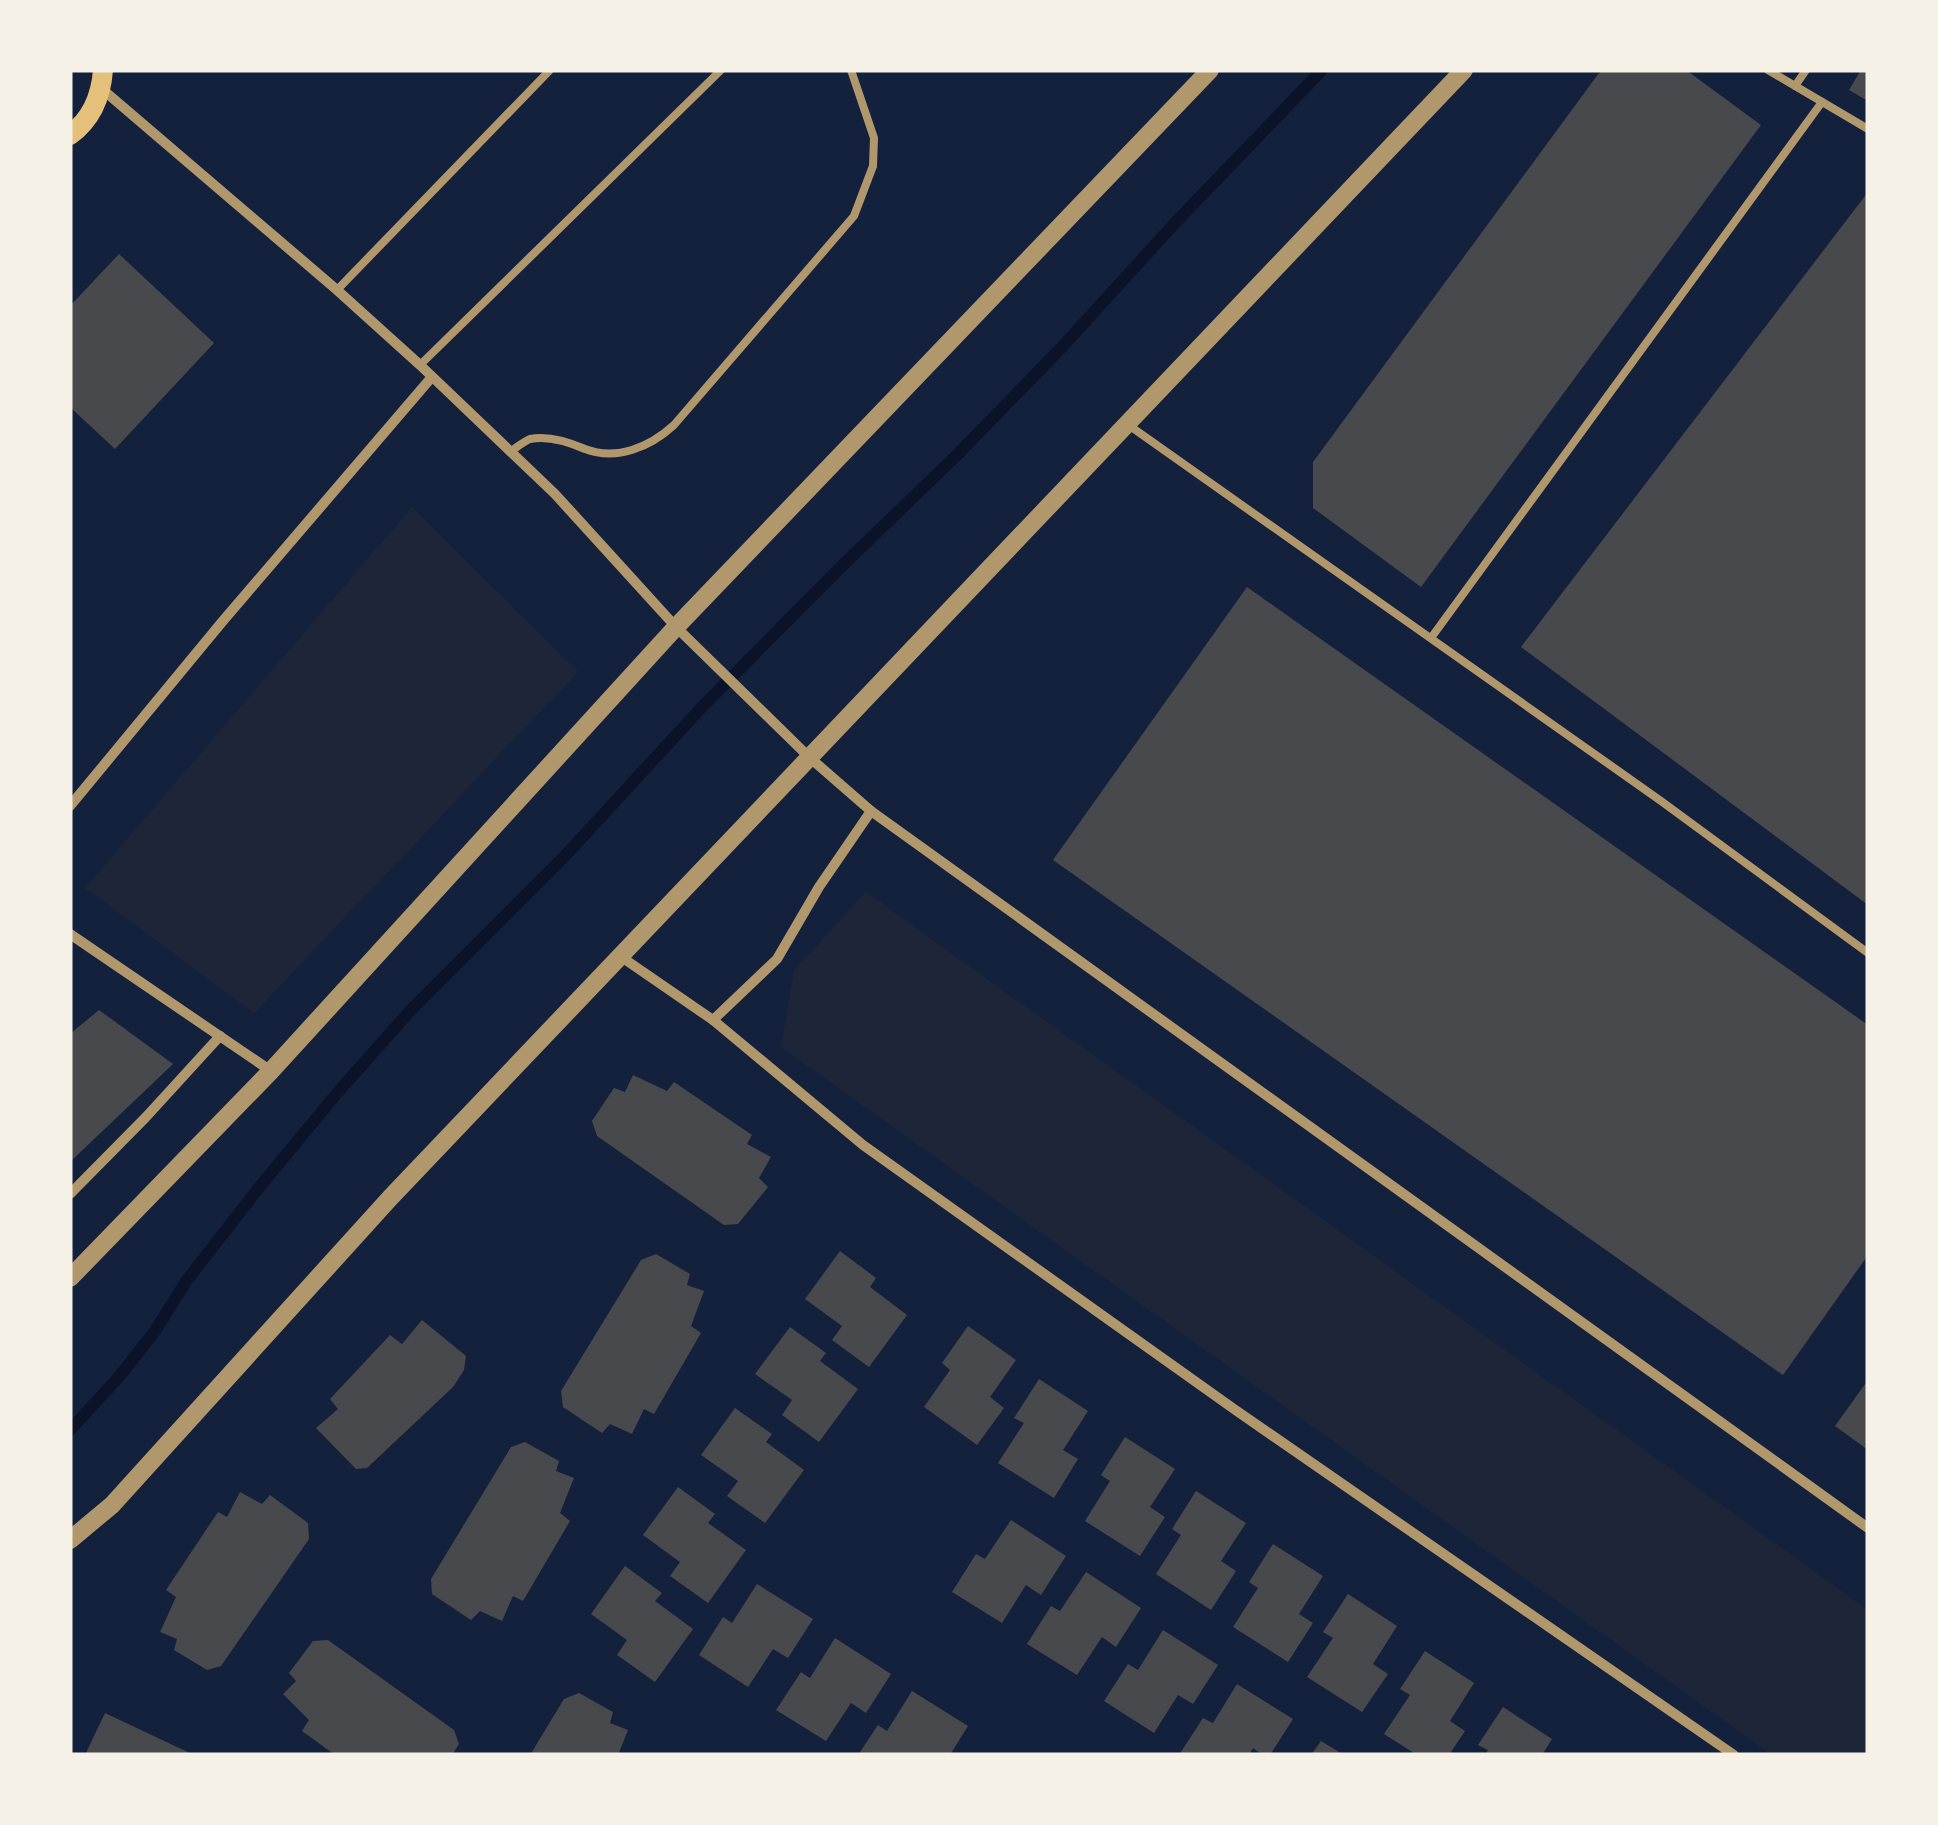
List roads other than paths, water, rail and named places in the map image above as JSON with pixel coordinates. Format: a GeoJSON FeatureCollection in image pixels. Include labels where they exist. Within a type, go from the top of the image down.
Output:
{"type":"FeatureCollection","features":[{"type":"Feature","properties":{"kind":"main road"},"geometry":{"type":"LineString","coordinates":[[70,135],[93,110],[102,79]]}},
{"type":"Feature","properties":{"kind":"street"},"geometry":{"type":"LineString","coordinates":[[70,1278],[271,1071],[676,627],[1210,70]]}},
{"type":"Feature","properties":{"kind":"street"},"geometry":{"type":"LineString","coordinates":[[70,1540],[112,1505],[390,1198],[1464,70]]}},
{"type":"Feature","properties":{"kind":"street"},"geometry":{"type":"LineString","coordinates":[[102,79],[420,365],[556,494],[676,627],[871,812],[1868,1528]]}},
{"type":"Feature","properties":{"kind":"street"},"geometry":{"type":"LineString","coordinates":[[70,806],[431,378]]}},
{"type":"Feature","properties":{"kind":"street"},"geometry":{"type":"LineString","coordinates":[[713,1020],[777,960],[819,887],[871,812]]}},
{"type":"Feature","properties":{"kind":"street"},"geometry":{"type":"LineString","coordinates":[[70,934],[271,1071]]}},
{"type":"Feature","properties":{"kind":"street"},"geometry":{"type":"LineString","coordinates":[[620,956],[713,1020],[863,1145],[1234,1410],[1734,1755]]}},
{"type":"Feature","properties":{"kind":"street"},"geometry":{"type":"LineString","coordinates":[[70,1194],[220,1036]]}},
{"type":"Feature","properties":{"kind":"lane"},"geometry":{"type":"LineString","coordinates":[[337,290],[550,70]]}},
{"type":"Feature","properties":{"kind":"lane"},"geometry":{"type":"LineString","coordinates":[[420,365],[722,70]]}},
{"type":"Feature","properties":{"kind":"lane"},"geometry":{"type":"LineString","coordinates":[[510,452],[528,439],[572,443],[590,451],[630,451],[646,446],[674,425],[854,216],[873,166],[874,138],[851,70]]}},
{"type":"Feature","properties":{"kind":"lane"},"geometry":{"type":"LineString","coordinates":[[1768,70],[1868,129]]}},
{"type":"Feature","properties":{"kind":"lane"},"geometry":{"type":"LineString","coordinates":[[1795,86],[1806,70]]}},
{"type":"Feature","properties":{"kind":"lane"},"geometry":{"type":"LineString","coordinates":[[1431,638],[1822,102]]}},
{"type":"Feature","properties":{"kind":"lane"},"geometry":{"type":"LineString","coordinates":[[1127,424],[1868,953]]}},
{"type":"Feature","properties":{"kind":"waterway"},"geometry":{"type":"LineString","coordinates":[[70,1430],[155,1331],[187,1280],[261,1185],[410,1011],[564,857],[702,707],[1063,346],[1322,70]]}}]}
